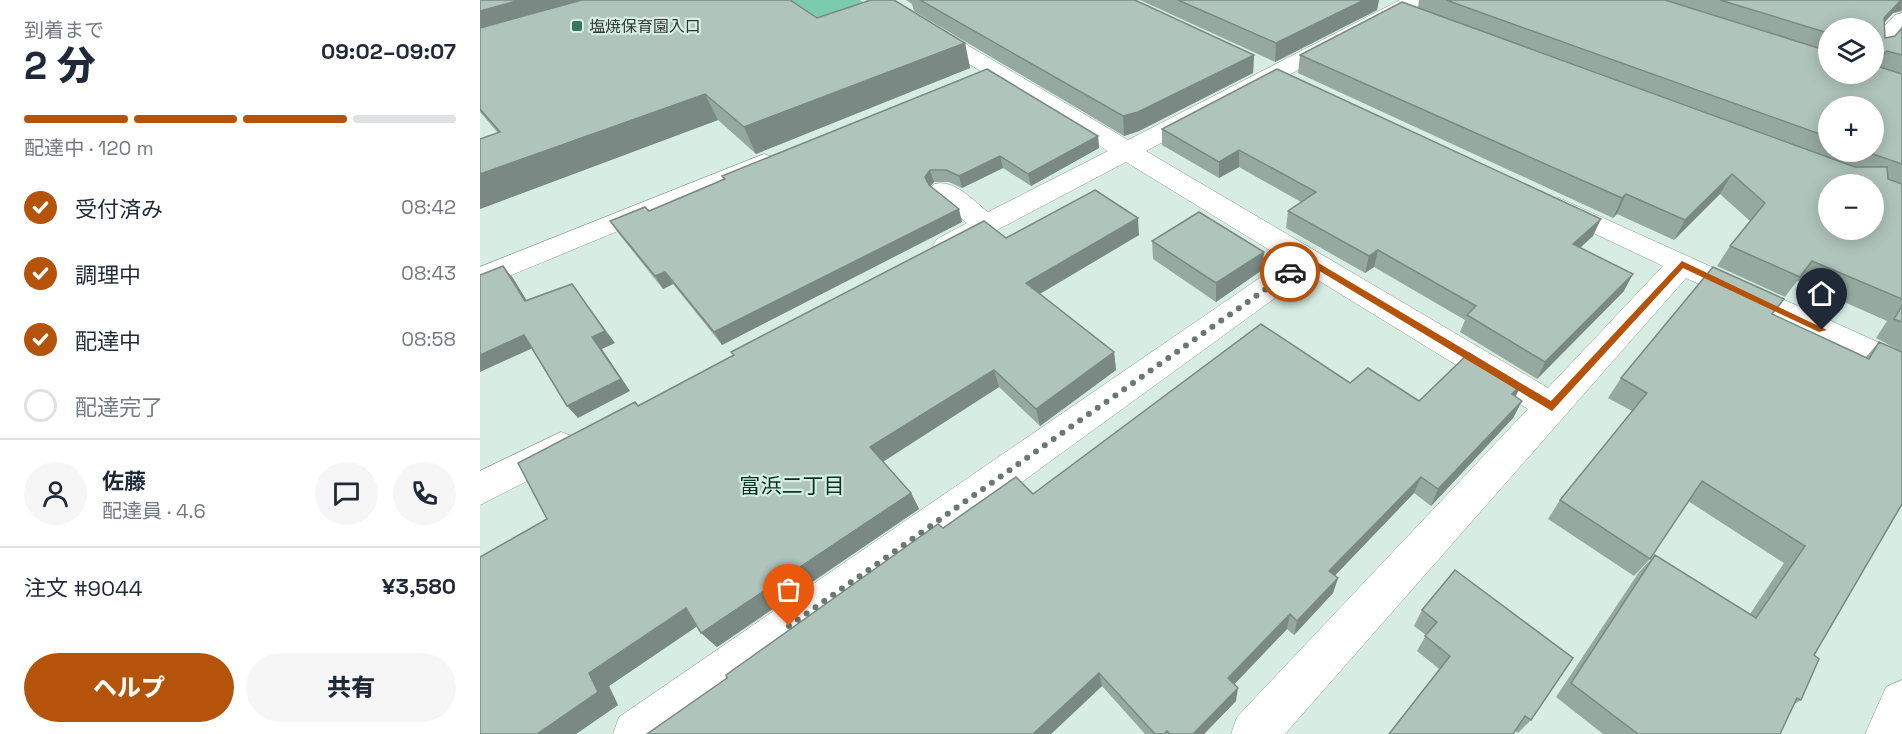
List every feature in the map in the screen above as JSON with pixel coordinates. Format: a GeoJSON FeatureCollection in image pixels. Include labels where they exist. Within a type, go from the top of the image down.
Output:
{"type":"FeatureCollection","features":[{"type":"Feature","properties":{"kind":"street"},"geometry":{"type":"LineString","coordinates":[[878,0],[1552,407]]}},
{"type":"Feature","properties":{"kind":"street"},"geometry":{"type":"LineString","coordinates":[[923,258],[1401,7]]}},
{"type":"Feature","properties":{"kind":"street"},"geometry":{"type":"LineString","coordinates":[[1884,38],[1902,19]]}},
{"type":"Feature","properties":{"kind":"street"},"geometry":{"type":"LineString","coordinates":[[1245,58],[1308,88]]}},
{"type":"Feature","properties":{"kind":"street"},"geometry":{"type":"LineString","coordinates":[[959,82],[992,69]]}},
{"type":"Feature","properties":{"kind":"street"},"geometry":{"type":"LineString","coordinates":[[480,278],[785,153]]}},
{"type":"Feature","properties":{"kind":"street"},"geometry":{"type":"LineString","coordinates":[[943,189],[987,225]]}},
{"type":"Feature","properties":{"kind":"street"},"geometry":{"type":"LineString","coordinates":[[1532,194],[1902,367]]}},
{"type":"Feature","properties":{"kind":"street"},"geometry":{"type":"LineString","coordinates":[[636,734],[1307,260]]}},
{"type":"Feature","properties":{"kind":"street"},"geometry":{"type":"LineString","coordinates":[[1254,734],[1682,264]]}},
{"type":"Feature","properties":{"kind":"street"},"geometry":{"type":"LineString","coordinates":[[480,489],[586,434]]}},
{"type":"Feature","properties":{"kind":"street"},"geometry":{"type":"LineString","coordinates":[[1888,734],[1902,703]]}},
{"type":"Feature","properties":{"kind":"green space"},"geometry":{"type":"Polygon","coordinates":[[[771,0],[860,0],[881,13],[825,34],[771,0]]]}},
{"type":"Feature","properties":{"kind":"building"},"geometry":{"type":"Polygon","coordinates":[[[480,0],[520,0],[480,11],[480,0]]]}},
{"type":"Feature","properties":{"kind":"building"},"geometry":{"type":"Polygon","coordinates":[[[582,0],[790,0],[817,18],[871,0],[894,0],[965,43],[744,127],[705,94],[480,174],[480,139],[500,132],[480,109],[480,28],[582,0]]]}},
{"type":"Feature","properties":{"kind":"building"},"geometry":{"type":"Polygon","coordinates":[[[920,0],[1135,0],[1254,55],[1138,112],[1123,116],[920,0]]]}},
{"type":"Feature","properties":{"kind":"building"},"geometry":{"type":"Polygon","coordinates":[[[1178,0],[1364,0],[1276,43],[1178,0]]]}},
{"type":"Feature","properties":{"kind":"building"},"geometry":{"type":"Polygon","coordinates":[[[1446,0],[1665,0],[1818,48],[1818,84],[1884,84],[1884,68],[1902,74],[1902,164],[1884,158],[1884,96],[1818,96],[1818,133],[1446,0]]]}},
{"type":"Feature","properties":{"kind":"building"},"geometry":{"type":"Polygon","coordinates":[[[1720,0],[1901,0],[1884,18],[1818,18],[1818,30],[1720,0]]]}},
{"type":"Feature","properties":{"kind":"building"},"geometry":{"type":"Polygon","coordinates":[[[1402,2],[1818,154],[1818,162],[1841,162],[1855,167],[1887,167],[1888,179],[1902,184],[1902,299],[1812,261],[1800,277],[1730,246],[1765,203],[1732,174],[1685,220],[1626,194],[1622,198],[1300,55],[1402,2]]]}},
{"type":"Feature","properties":{"kind":"building"},"geometry":{"type":"Polygon","coordinates":[[[1884,18],[1885,38],[1895,36],[1902,28],[1902,55],[1887,51],[1884,53],[1884,18]]]}},
{"type":"Feature","properties":{"kind":"building"},"geometry":{"type":"Polygon","coordinates":[[[987,69],[1098,136],[1028,174],[1000,156],[959,176],[946,170],[930,170],[925,177],[929,185],[959,209],[714,332],[665,272],[655,276],[610,221],[645,207],[649,211],[725,179],[722,176],[987,69]]]}},
{"type":"Feature","properties":{"kind":"building"},"geometry":{"type":"Polygon","coordinates":[[[1277,69],[1601,219],[1573,244],[1633,274],[1545,362],[1467,315],[1476,306],[1378,250],[1369,256],[1288,211],[1316,192],[1239,150],[1219,162],[1162,129],[1277,69]]]}},
{"type":"Feature","properties":{"kind":"building"},"geometry":{"type":"Polygon","coordinates":[[[1095,190],[1138,218],[1026,283],[1114,352],[1036,409],[994,370],[870,447],[911,493],[701,633],[686,608],[589,673],[598,692],[537,734],[480,734],[480,557],[547,519],[518,463],[635,402],[638,406],[734,355],[731,352],[984,221],[1006,238],[1095,190]]]}},
{"type":"Feature","properties":{"kind":"building"},"geometry":{"type":"Polygon","coordinates":[[[1199,212],[1264,252],[1216,283],[1152,241],[1199,212]]]}},
{"type":"Feature","properties":{"kind":"building"},"geometry":{"type":"Polygon","coordinates":[[[503,266],[525,301],[572,284],[605,331],[592,337],[621,379],[567,406],[524,335],[480,355],[480,275],[503,266]]]}},
{"type":"Feature","properties":{"kind":"building"},"geometry":{"type":"Polygon","coordinates":[[[1713,267],[1784,299],[1772,314],[1869,359],[1879,342],[1902,352],[1902,504],[1814,655],[1819,659],[1801,700],[1797,698],[1780,734],[1638,734],[1571,683],[1655,555],[1756,618],[1805,546],[1702,481],[1650,559],[1560,500],[1647,393],[1621,378],[1713,267]]]}},
{"type":"Feature","properties":{"kind":"building"},"geometry":{"type":"Polygon","coordinates":[[[1902,306],[1902,322],[1894,319],[1902,306]]]}},
{"type":"Feature","properties":{"kind":"building"},"geometry":{"type":"Polygon","coordinates":[[[1261,324],[1350,383],[1368,368],[1419,401],[1469,353],[1521,385],[1512,394],[1522,401],[1438,489],[1421,477],[1329,571],[1338,578],[1297,621],[1290,614],[1228,678],[1238,688],[1193,734],[1170,734],[1167,731],[1164,734],[1155,734],[1099,673],[1033,734],[647,734],[938,524],[943,528],[1016,477],[1033,494],[1261,324]]]}},
{"type":"Feature","properties":{"kind":"building"},"geometry":{"type":"Polygon","coordinates":[[[1455,570],[1573,658],[1531,720],[1525,716],[1513,734],[1389,734],[1450,656],[1425,636],[1437,622],[1422,610],[1455,570]]]}},
{"type":"Feature","properties":{"kind":"way so far"},"geometry":{"type":"LineString","coordinates":[[789,626],[1290,272]]}},
{"type":"Feature","properties":{"kind":"place","name":"塩焼保育園入口"},"geometry":{"type":"Point","coordinates":[577,26]}},
{"type":"Feature","properties":{"kind":"district","name":"富浜二丁目"},"geometry":{"type":"Point","coordinates":[792,485]}},
{"type":"Feature","properties":{"kind":"route"},"geometry":{"type":"LineString","coordinates":[[1290,272],[1307,260],[1552,407],[1682,264],[1822,330]]}}]}
